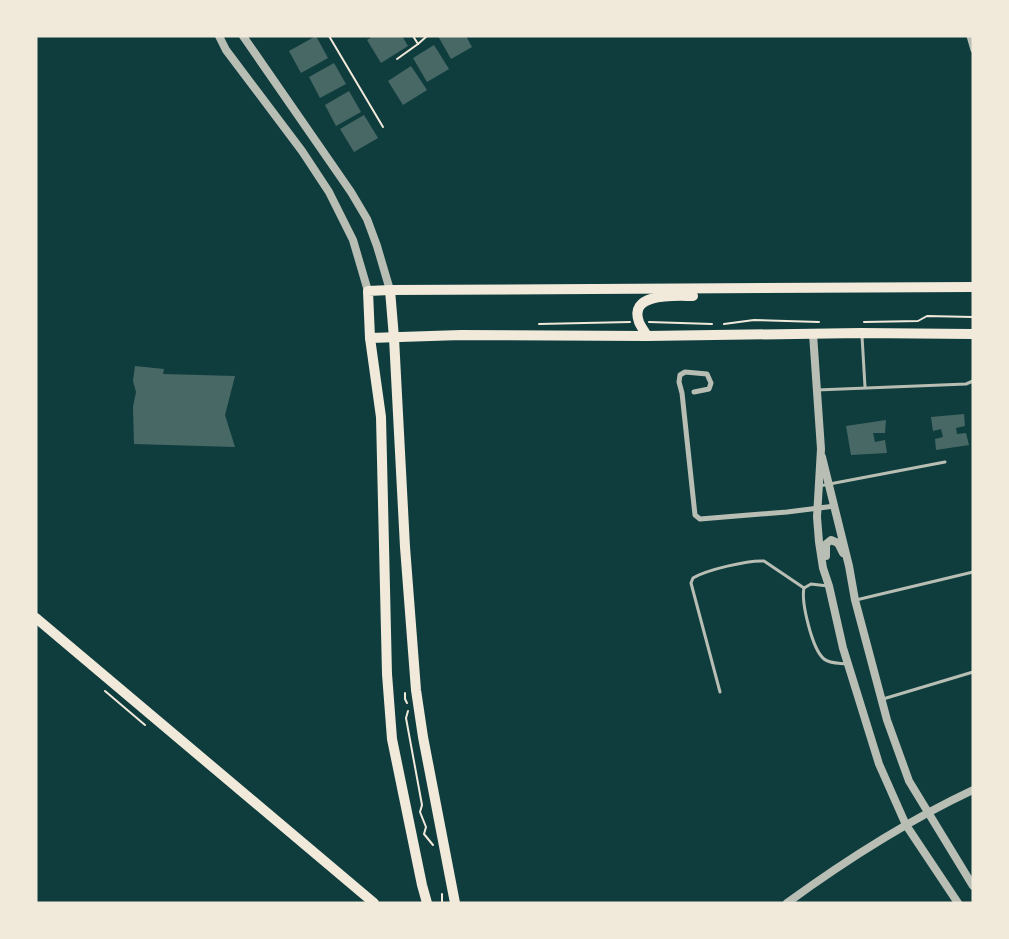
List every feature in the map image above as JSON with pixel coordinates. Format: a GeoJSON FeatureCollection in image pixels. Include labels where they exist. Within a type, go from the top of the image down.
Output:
{"type":"FeatureCollection","features":[{"type":"Feature","properties":{"kind":"main road"},"geometry":{"type":"LineString","coordinates":[[427,903],[392,739],[387,674],[380,418],[370,338],[368,291],[973,287]]}},
{"type":"Feature","properties":{"kind":"main road"},"geometry":{"type":"LineString","coordinates":[[647,336],[639,322],[639,311],[641,305],[646,300],[653,298],[706,296],[738,289]]}},
{"type":"Feature","properties":{"kind":"main road"},"geometry":{"type":"LineString","coordinates":[[390,290],[416,690],[423,737],[455,903]]}},
{"type":"Feature","properties":{"kind":"main road"},"geometry":{"type":"LineString","coordinates":[[370,338],[813,334],[860,328],[973,334]]}},
{"type":"Feature","properties":{"kind":"main road"},"geometry":{"type":"LineString","coordinates":[[36,618],[374,903]]}},
{"type":"Feature","properties":{"kind":"street"},"geometry":{"type":"LineString","coordinates":[[219,36],[231,57],[302,151],[329,192],[353,240],[368,291]]}},
{"type":"Feature","properties":{"kind":"street"},"geometry":{"type":"LineString","coordinates":[[243,36],[351,192],[366,219],[377,246],[390,290]]}},
{"type":"Feature","properties":{"kind":"street"},"geometry":{"type":"LineString","coordinates":[[969,36],[973,50]]}},
{"type":"Feature","properties":{"kind":"street"},"geometry":{"type":"LineString","coordinates":[[813,334],[820,449],[817,508],[823,568],[848,664],[879,764],[906,825],[958,903]]}},
{"type":"Feature","properties":{"kind":"street"},"geometry":{"type":"LineString","coordinates":[[694,392],[709,390],[711,383],[707,374],[685,372],[680,375],[679,382],[682,393],[695,515],[700,520],[834,506]]}},
{"type":"Feature","properties":{"kind":"street"},"geometry":{"type":"LineString","coordinates":[[820,449],[849,566],[855,600],[887,720],[909,781],[973,886]]}},
{"type":"Feature","properties":{"kind":"street"},"geometry":{"type":"LineString","coordinates":[[829,586],[825,547],[828,541],[834,541],[841,547],[849,566]]}},
{"type":"Feature","properties":{"kind":"street"},"geometry":{"type":"LineString","coordinates":[[787,903],[827,874],[906,825],[973,790]]}},
{"type":"Feature","properties":{"kind":"lane"},"geometry":{"type":"LineString","coordinates":[[860,328],[865,387]]}},
{"type":"Feature","properties":{"kind":"lane"},"geometry":{"type":"LineString","coordinates":[[816,390],[966,384],[973,381]]}},
{"type":"Feature","properties":{"kind":"lane"},"geometry":{"type":"LineString","coordinates":[[818,486],[944,462]]}},
{"type":"Feature","properties":{"kind":"lane"},"geometry":{"type":"LineString","coordinates":[[720,692],[690,583],[693,578],[728,566],[764,561],[804,588]]}},
{"type":"Feature","properties":{"kind":"lane"},"geometry":{"type":"LineString","coordinates":[[855,600],[973,572]]}},
{"type":"Feature","properties":{"kind":"lane"},"geometry":{"type":"LineString","coordinates":[[804,588],[811,584],[829,586]]}},
{"type":"Feature","properties":{"kind":"lane"},"geometry":{"type":"LineString","coordinates":[[804,588],[805,606],[818,652],[825,660],[831,663],[848,664]]}},
{"type":"Feature","properties":{"kind":"lane"},"geometry":{"type":"LineString","coordinates":[[882,699],[973,672]]}},
{"type":"Feature","properties":{"kind":"path"},"geometry":{"type":"LineString","coordinates":[[329,36],[383,127]]}},
{"type":"Feature","properties":{"kind":"path"},"geometry":{"type":"LineString","coordinates":[[413,36],[418,44]]}},
{"type":"Feature","properties":{"kind":"path"},"geometry":{"type":"LineString","coordinates":[[397,58],[427,36]]}},
{"type":"Feature","properties":{"kind":"path"},"geometry":{"type":"LineString","coordinates":[[860,328],[918,321],[927,316],[973,317]]}},
{"type":"Feature","properties":{"kind":"path"},"geometry":{"type":"LineString","coordinates":[[721,324],[754,320],[821,322]]}},
{"type":"Feature","properties":{"kind":"path"},"geometry":{"type":"LineString","coordinates":[[537,324],[639,322],[712,324]]}},
{"type":"Feature","properties":{"kind":"path"},"geometry":{"type":"LineString","coordinates":[[406,690],[405,699],[410,707],[406,718],[422,805],[420,812],[426,827],[424,834],[434,846]]}},
{"type":"Feature","properties":{"kind":"path"},"geometry":{"type":"LineString","coordinates":[[441,888],[442,903]]}},
{"type":"Feature","properties":{"kind":"building"},"geometry":{"type":"Polygon","coordinates":[[[316,36],[328,58],[301,73],[289,51],[316,36]]]}},
{"type":"Feature","properties":{"kind":"building"},"geometry":{"type":"Polygon","coordinates":[[[373,36],[402,36],[408,46],[381,63],[367,40],[373,36]]]}},
{"type":"Feature","properties":{"kind":"building"},"geometry":{"type":"Polygon","coordinates":[[[438,36],[466,36],[472,47],[451,59],[438,36]]]}},
{"type":"Feature","properties":{"kind":"building"},"geometry":{"type":"Polygon","coordinates":[[[434,45],[449,69],[427,82],[413,58],[434,45]]]}},
{"type":"Feature","properties":{"kind":"building"},"geometry":{"type":"Polygon","coordinates":[[[334,63],[346,84],[320,98],[309,77],[334,63]]]}},
{"type":"Feature","properties":{"kind":"building"},"geometry":{"type":"Polygon","coordinates":[[[411,66],[427,90],[403,105],[388,81],[411,66]]]}},
{"type":"Feature","properties":{"kind":"building"},"geometry":{"type":"Polygon","coordinates":[[[349,91],[361,112],[336,126],[325,105],[349,91]]]}},
{"type":"Feature","properties":{"kind":"building"},"geometry":{"type":"Polygon","coordinates":[[[364,115],[378,138],[354,152],[340,129],[364,115]]]}},
{"type":"Feature","properties":{"kind":"building"},"geometry":{"type":"Polygon","coordinates":[[[135,366],[164,369],[163,374],[235,376],[225,415],[235,447],[134,444],[133,407],[136,392],[133,381],[135,366]]]}},
{"type":"Feature","properties":{"kind":"building"},"geometry":{"type":"Polygon","coordinates":[[[964,414],[965,426],[956,428],[957,434],[966,433],[969,445],[936,450],[935,439],[943,437],[941,429],[933,431],[931,417],[964,414]]]}},
{"type":"Feature","properties":{"kind":"building"},"geometry":{"type":"Polygon","coordinates":[[[886,420],[885,433],[873,433],[875,442],[885,440],[887,453],[851,455],[846,426],[886,420]]]}}]}
